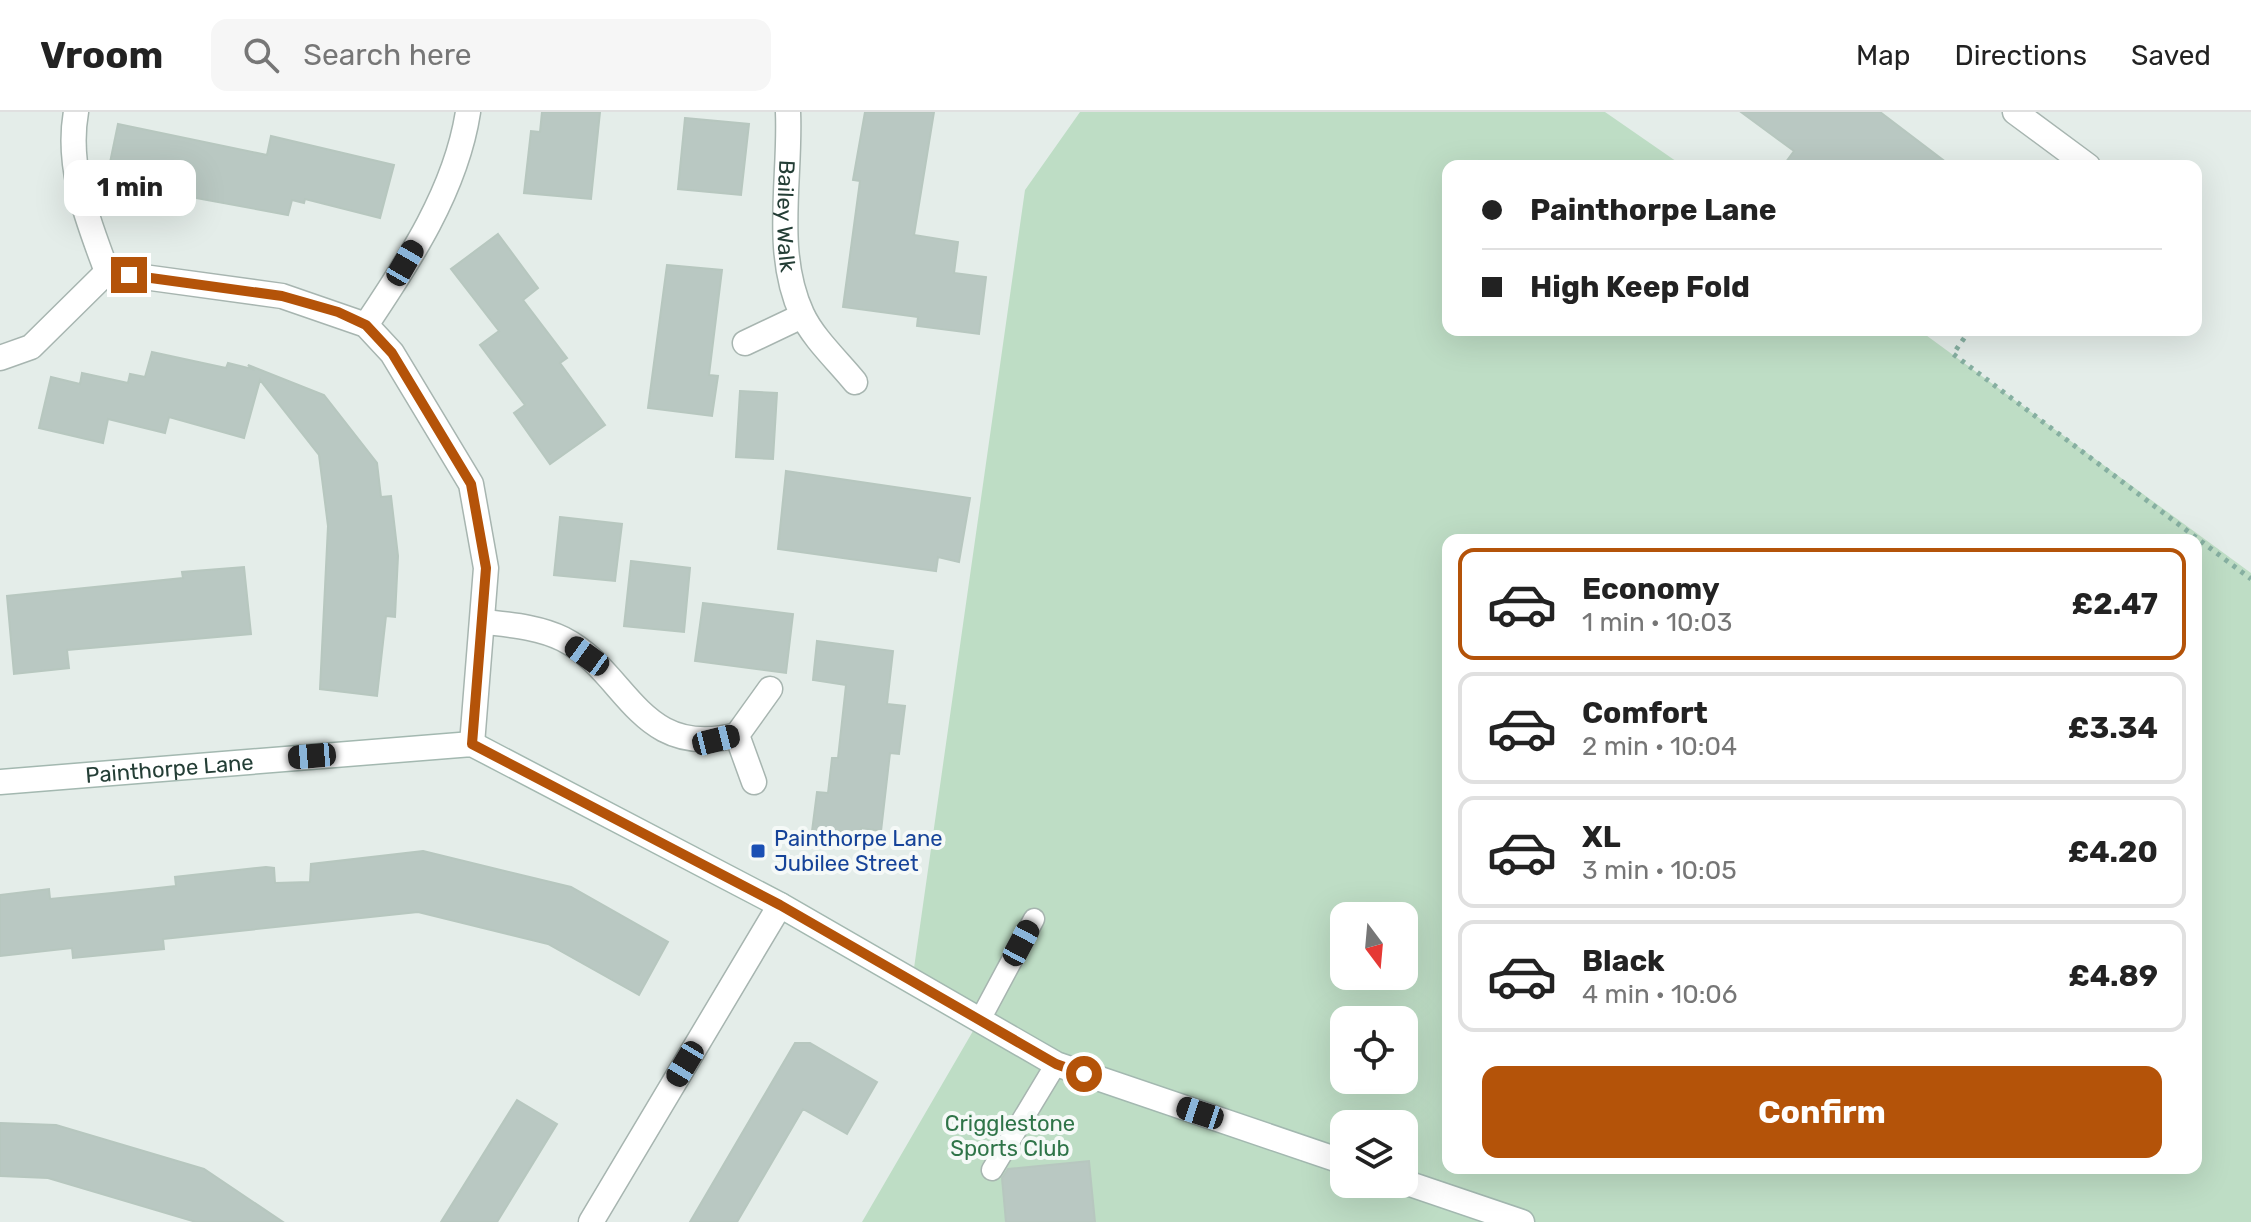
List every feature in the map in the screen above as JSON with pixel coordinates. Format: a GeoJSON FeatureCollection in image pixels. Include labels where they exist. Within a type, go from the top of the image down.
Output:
{"type":"FeatureCollection","features":[{"type":"Feature","properties":{"kind":"street"},"geometry":{"type":"LineString","coordinates":[[76,112],[71,142],[78,188],[107,272]]}},
{"type":"Feature","properties":{"kind":"street"},"geometry":{"type":"LineString","coordinates":[[366,325],[448,185],[468,112]]}},
{"type":"Feature","properties":{"kind":"street","name":"Bailey Walk"},"geometry":{"type":"LineString","coordinates":[[788,112],[785,234],[790,278],[802,316],[855,382]]}},
{"type":"Feature","properties":{"kind":"street"},"geometry":{"type":"LineString","coordinates":[[2015,112],[2080,160]]}},
{"type":"Feature","properties":{"kind":"street"},"geometry":{"type":"LineString","coordinates":[[107,272],[282,296],[366,325],[392,353],[471,484],[486,568],[485,622],[472,744],[780,905],[981,1018],[1056,1064],[1330,1157]]}},
{"type":"Feature","properties":{"kind":"street"},"geometry":{"type":"LineString","coordinates":[[0,358],[31,347],[107,272]]}},
{"type":"Feature","properties":{"kind":"street"},"geometry":{"type":"LineString","coordinates":[[745,343],[802,316]]}},
{"type":"Feature","properties":{"kind":"street"},"geometry":{"type":"LineString","coordinates":[[485,622],[534,629],[564,639],[587,656],[646,719],[692,738],[716,740],[737,735],[770,689]]}},
{"type":"Feature","properties":{"kind":"street"},"geometry":{"type":"LineString","coordinates":[[737,735],[754,782]]}},
{"type":"Feature","properties":{"kind":"street","name":"Painthorpe Lane"},"geometry":{"type":"LineString","coordinates":[[0,782],[472,744]]}},
{"type":"Feature","properties":{"kind":"street"},"geometry":{"type":"LineString","coordinates":[[591,1222],[780,905]]}},
{"type":"Feature","properties":{"kind":"street"},"geometry":{"type":"LineString","coordinates":[[1418,1187],[1522,1222]]}},
{"type":"Feature","properties":{"kind":"lane"},"geometry":{"type":"LineString","coordinates":[[981,1018],[1034,919]]}},
{"type":"Feature","properties":{"kind":"lane"},"geometry":{"type":"LineString","coordinates":[[992,1170],[1056,1064]]}},
{"type":"Feature","properties":{"kind":"path"},"geometry":{"type":"LineString","coordinates":[[1966,336],[1953,354],[2191,534]]}},
{"type":"Feature","properties":{"kind":"path"},"geometry":{"type":"LineString","coordinates":[[2202,542],[2251,579]]}},
{"type":"Feature","properties":{"kind":"green space","name":"Crigglestone Sports Club"},"geometry":{"type":"Polygon","coordinates":[[[1080,112],[1605,112],[1674,160],[1442,160],[1442,336],[1927,336],[2198,534],[1442,534],[1442,1174],[2202,1174],[2202,537],[2251,573],[2251,1222],[1531,1222],[1490,1211],[1484,1222],[862,1222],[980,1019],[912,982],[1025,190],[1080,112]]]}},
{"type":"Feature","properties":{"kind":"building"},"geometry":{"type":"Polygon","coordinates":[[[542,112],[600,112],[591,199],[524,193],[531,131],[540,132],[542,112]]]}},
{"type":"Feature","properties":{"kind":"building"},"geometry":{"type":"Polygon","coordinates":[[[865,112],[934,112],[914,235],[958,242],[954,273],[986,277],[979,334],[917,326],[918,317],[843,307],[860,181],[853,180],[865,112]]]}},
{"type":"Feature","properties":{"kind":"building"},"geometry":{"type":"Polygon","coordinates":[[[1741,112],[1880,112],[1943,160],[1787,160],[1794,151],[1741,112]]]}},
{"type":"Feature","properties":{"kind":"building"},"geometry":{"type":"Polygon","coordinates":[[[685,118],[749,124],[741,195],[678,189],[685,118]]]}},
{"type":"Feature","properties":{"kind":"building"},"geometry":{"type":"Polygon","coordinates":[[[118,124],[267,155],[271,136],[394,165],[380,218],[305,199],[304,203],[292,200],[288,215],[169,193],[107,177],[118,124]]]}},
{"type":"Feature","properties":{"kind":"building"},"geometry":{"type":"Polygon","coordinates":[[[498,234],[538,288],[523,300],[567,358],[560,363],[605,425],[550,464],[514,413],[525,405],[480,345],[499,331],[451,269],[498,234]]]}},
{"type":"Feature","properties":{"kind":"building"},"geometry":{"type":"Polygon","coordinates":[[[667,265],[722,270],[709,375],[718,376],[712,416],[648,408],[667,265]]]}},
{"type":"Feature","properties":{"kind":"building"},"geometry":{"type":"Polygon","coordinates":[[[152,352],[226,368],[228,363],[252,369],[248,365],[324,395],[377,463],[381,497],[391,496],[398,556],[395,617],[386,616],[377,696],[320,689],[328,526],[319,455],[260,380],[244,438],[169,417],[165,433],[108,419],[103,443],[39,428],[51,377],[80,384],[82,373],[128,383],[130,374],[145,377],[152,352]]]}},
{"type":"Feature","properties":{"kind":"building"},"geometry":{"type":"Polygon","coordinates":[[[740,391],[777,393],[773,459],[736,457],[740,391]]]}},
{"type":"Feature","properties":{"kind":"building"},"geometry":{"type":"Polygon","coordinates":[[[786,471],[970,498],[959,562],[938,557],[936,571],[778,549],[786,471]]]}},
{"type":"Feature","properties":{"kind":"building"},"geometry":{"type":"Polygon","coordinates":[[[560,517],[622,524],[615,581],[554,575],[560,517]]]}},
{"type":"Feature","properties":{"kind":"building"},"geometry":{"type":"Polygon","coordinates":[[[631,561],[690,568],[684,632],[624,626],[631,561]]]}},
{"type":"Feature","properties":{"kind":"building"},"geometry":{"type":"Polygon","coordinates":[[[244,567],[251,634],[67,650],[69,668],[14,674],[7,596],[183,578],[182,572],[244,567]]]}},
{"type":"Feature","properties":{"kind":"building"},"geometry":{"type":"Polygon","coordinates":[[[703,603],[793,614],[786,673],[695,661],[703,603]]]}},
{"type":"Feature","properties":{"kind":"building"},"geometry":{"type":"Polygon","coordinates":[[[817,641],[893,651],[887,704],[905,706],[899,754],[890,753],[881,831],[861,828],[860,844],[811,839],[817,792],[828,793],[832,758],[838,758],[846,685],[813,680],[817,641]]]}},
{"type":"Feature","properties":{"kind":"building"},"geometry":{"type":"Polygon","coordinates":[[[423,851],[571,887],[668,942],[639,995],[548,944],[418,912],[163,939],[164,949],[73,958],[72,948],[0,956],[0,895],[49,889],[50,899],[112,893],[176,886],[175,877],[266,867],[274,868],[275,883],[310,882],[311,864],[423,851]]]}},
{"type":"Feature","properties":{"kind":"building"},"geometry":{"type":"Polygon","coordinates":[[[795,1043],[810,1043],[877,1082],[847,1134],[803,1109],[737,1222],[690,1222],[795,1043]]]}},
{"type":"Feature","properties":{"kind":"building"},"geometry":{"type":"Polygon","coordinates":[[[517,1100],[557,1124],[497,1222],[441,1222],[517,1100]]]}},
{"type":"Feature","properties":{"kind":"building"},"geometry":{"type":"Polygon","coordinates":[[[0,1123],[56,1125],[204,1169],[283,1222],[196,1222],[48,1178],[0,1176],[0,1123]]]}},
{"type":"Feature","properties":{"kind":"building"},"geometry":{"type":"Polygon","coordinates":[[[1089,1161],[1095,1222],[1006,1222],[1002,1178],[1008,1169],[1089,1161]]]}},
{"type":"Feature","properties":{"kind":"place","name":"Painthorpe Lane Jubilee Street"},"geometry":{"type":"Point","coordinates":[758,851]}},
{"type":"Feature","properties":{"kind":"route"},"geometry":{"type":"LineString","coordinates":[[129,275],[282,296],[338,312],[366,325],[392,353],[471,484],[486,568],[485,622],[472,744],[780,905],[912,982],[981,1018],[1056,1064],[1084,1074]]}}]}
